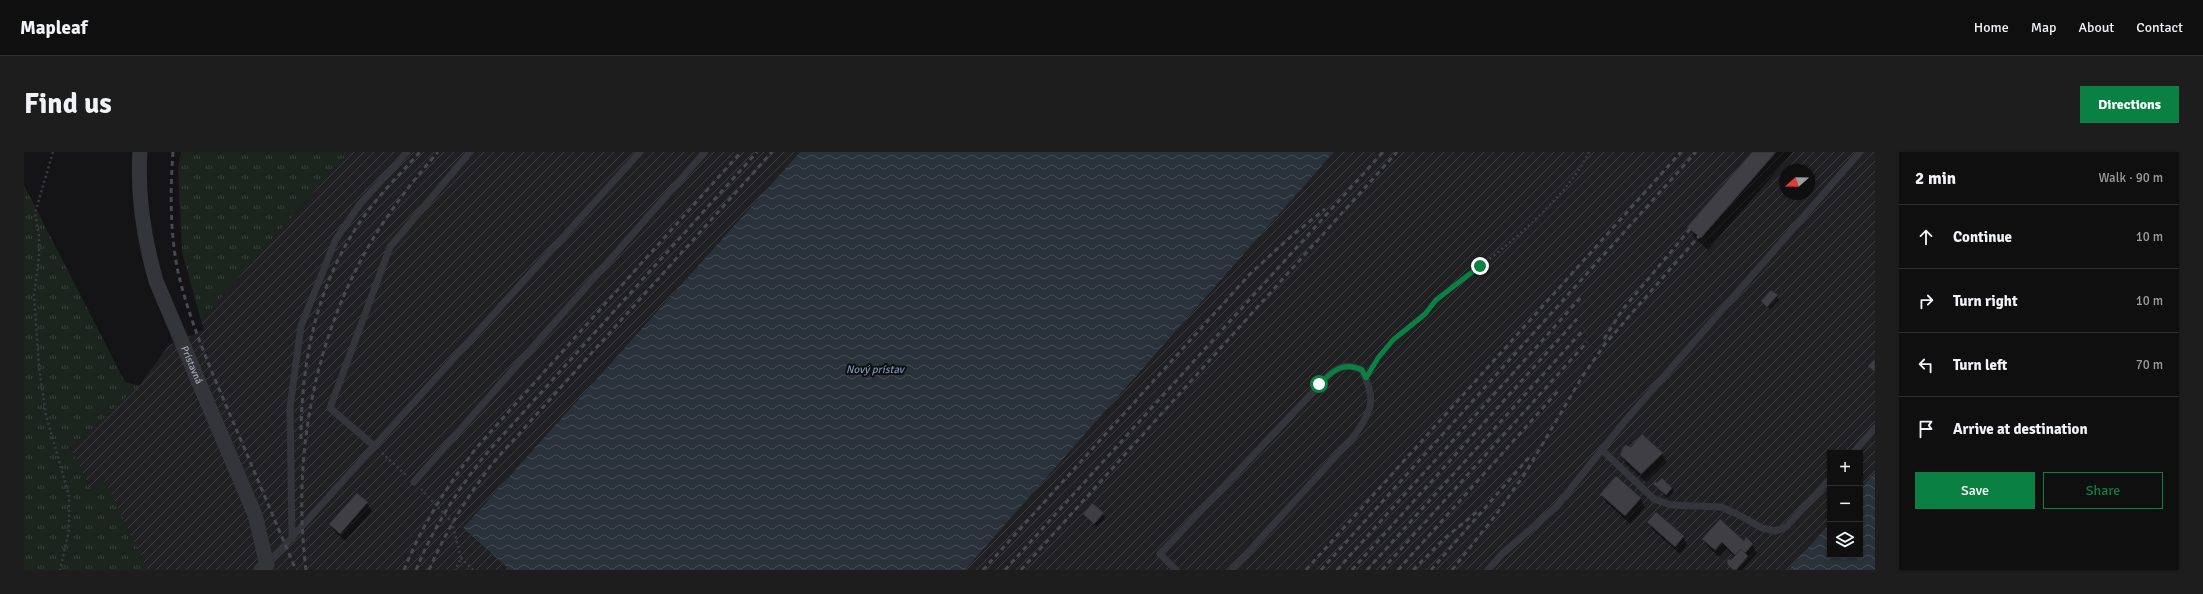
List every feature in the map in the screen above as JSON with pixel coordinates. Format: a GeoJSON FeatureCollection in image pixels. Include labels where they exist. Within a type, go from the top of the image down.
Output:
{"type":"FeatureCollection","features":[{"type":"Feature","properties":{"kind":"street","name":"Prístavná"},"geometry":{"type":"LineString","coordinates":[[140,152],[143,228],[156,281],[255,515],[264,568]]}},
{"type":"Feature","properties":{"kind":"lane"},"geometry":{"type":"LineString","coordinates":[[292,538],[290,407],[301,326],[336,239],[360,204],[407,152]]}},
{"type":"Feature","properties":{"kind":"lane"},"geometry":{"type":"LineString","coordinates":[[374,446],[330,408],[390,247],[470,152]]}},
{"type":"Feature","properties":{"kind":"lane"},"geometry":{"type":"LineString","coordinates":[[264,568],[640,152]]}},
{"type":"Feature","properties":{"kind":"lane"},"geometry":{"type":"LineString","coordinates":[[414,482],[705,152]]}},
{"type":"Feature","properties":{"kind":"lane"},"geometry":{"type":"LineString","coordinates":[[1488,570],[1502,554],[1556,507],[1602,450],[1860,152]]}},
{"type":"Feature","properties":{"kind":"lane"},"geometry":{"type":"LineString","coordinates":[[1176,570],[1160,554],[1319,384],[1340,366],[1354,366],[1362,370],[1371,387],[1371,403],[1365,421],[1354,436],[1232,570]]}},
{"type":"Feature","properties":{"kind":"lane"},"geometry":{"type":"LineString","coordinates":[[1856,450],[1875,428]]}},
{"type":"Feature","properties":{"kind":"lane"},"geometry":{"type":"LineString","coordinates":[[1602,450],[1654,499],[1671,505],[1721,507],[1762,528],[1775,532],[1786,527],[1827,482]]}},
{"type":"Feature","properties":{"kind":"path"},"geometry":{"type":"LineString","coordinates":[[53,152],[35,213],[39,236],[34,295],[39,367],[46,415],[54,437],[69,496],[69,530],[60,570]]}},
{"type":"Feature","properties":{"kind":"path"},"geometry":{"type":"LineString","coordinates":[[1366,378],[1378,358],[1393,340],[1425,314],[1436,300],[1540,216],[1584,164],[1589,152]]}},
{"type":"Feature","properties":{"kind":"path"},"geometry":{"type":"LineString","coordinates":[[374,446],[414,482],[452,522],[461,558],[473,570]]}},
{"type":"Feature","properties":{"kind":"path"},"geometry":{"type":"LineString","coordinates":[[455,570],[461,558]]}},
{"type":"Feature","properties":{"kind":"shaded area"},"geometry":{"type":"Polygon","coordinates":[[[349,152],[800,152],[463,528],[510,570],[132,570],[70,448],[139,386],[169,345],[204,330],[201,320],[349,152]]]}},
{"type":"Feature","properties":{"kind":"shaded area"},"geometry":{"type":"Polygon","coordinates":[[[1334,152],[1875,152],[1875,472],[1863,486],[1863,450],[1827,450],[1827,526],[1788,570],[965,570],[1334,152]]]}},
{"type":"Feature","properties":{"kind":"green space"},"geometry":{"type":"Polygon","coordinates":[[[181,152],[349,152],[201,320],[182,252],[178,169],[181,152]]]}},
{"type":"Feature","properties":{"kind":"green space"},"geometry":{"type":"Polygon","coordinates":[[[24,185],[125,382],[139,386],[70,448],[92,491],[105,481],[148,570],[24,570],[24,185]]]}},
{"type":"Feature","properties":{"kind":"water","name":"Nový prístav"},"geometry":{"type":"Polygon","coordinates":[[[800,152],[1334,152],[965,570],[510,570],[463,528],[800,152]]]}},
{"type":"Feature","properties":{"kind":"water"},"geometry":{"type":"Polygon","coordinates":[[[1875,472],[1875,570],[1788,570],[1827,526],[1827,558],[1863,558],[1863,486],[1875,472]]]}},
{"type":"Feature","properties":{"kind":"building"},"geometry":{"type":"Polygon","coordinates":[[[1752,152],[1776,152],[1701,238],[1687,227],[1752,152]]]}},
{"type":"Feature","properties":{"kind":"building"},"geometry":{"type":"Polygon","coordinates":[[[1771,290],[1778,295],[1767,307],[1761,301],[1771,290]]]}},
{"type":"Feature","properties":{"kind":"building"},"geometry":{"type":"Polygon","coordinates":[[[1875,359],[1875,372],[1868,366],[1875,359]]]}},
{"type":"Feature","properties":{"kind":"building"},"geometry":{"type":"Polygon","coordinates":[[[1642,434],[1663,453],[1641,474],[1620,455],[1623,447],[1626,445],[1631,447],[1642,434]]]}},
{"type":"Feature","properties":{"kind":"building"},"geometry":{"type":"Polygon","coordinates":[[[1616,476],[1641,498],[1625,516],[1600,494],[1616,476]]]}},
{"type":"Feature","properties":{"kind":"building"},"geometry":{"type":"Polygon","coordinates":[[[1662,478],[1672,488],[1666,495],[1653,484],[1655,481],[1657,483],[1662,478]]]}},
{"type":"Feature","properties":{"kind":"building"},"geometry":{"type":"Polygon","coordinates":[[[357,493],[368,502],[340,534],[329,524],[357,493]]]}},
{"type":"Feature","properties":{"kind":"building"},"geometry":{"type":"Polygon","coordinates":[[[1092,503],[1104,513],[1094,524],[1083,514],[1092,503]]]}},
{"type":"Feature","properties":{"kind":"building"},"geometry":{"type":"Polygon","coordinates":[[[1656,512],[1684,536],[1675,547],[1647,522],[1656,512]]]}},
{"type":"Feature","properties":{"kind":"building"},"geometry":{"type":"Polygon","coordinates":[[[1720,519],[1744,541],[1746,537],[1753,544],[1745,553],[1741,549],[1735,555],[1722,542],[1715,550],[1702,539],[1720,519]]]}},
{"type":"Feature","properties":{"kind":"building"},"geometry":{"type":"Polygon","coordinates":[[[1741,549],[1748,556],[1736,570],[1733,570],[1727,564],[1727,561],[1729,559],[1731,560],[1741,549]]]}},
{"type":"Feature","properties":{"kind":"railway"},"geometry":{"type":"LineString","coordinates":[[173,152],[171,182],[173,242],[183,291],[209,364],[296,570]]}},
{"type":"Feature","properties":{"kind":"railway"},"geometry":{"type":"LineString","coordinates":[[301,439],[304,380],[308,352],[323,296],[333,270],[346,244],[362,219],[420,152]]}},
{"type":"Feature","properties":{"kind":"railway"},"geometry":{"type":"LineString","coordinates":[[306,570],[302,526],[302,481],[306,436],[314,392],[325,348],[340,305],[358,265],[394,207],[438,152]]}},
{"type":"Feature","properties":{"kind":"railway"},"geometry":{"type":"LineString","coordinates":[[404,570],[411,553],[436,506],[455,476],[477,447],[741,152]]}},
{"type":"Feature","properties":{"kind":"railway"},"geometry":{"type":"LineString","coordinates":[[416,570],[430,539],[446,510],[485,455],[757,152]]}},
{"type":"Feature","properties":{"kind":"railway"},"geometry":{"type":"LineString","coordinates":[[429,570],[442,542],[458,515],[492,464],[772,152]]}},
{"type":"Feature","properties":{"kind":"railway"},"geometry":{"type":"LineString","coordinates":[[1005,570],[1383,152]]}},
{"type":"Feature","properties":{"kind":"railway"},"geometry":{"type":"LineString","coordinates":[[1021,570],[1397,152]]}},
{"type":"Feature","properties":{"kind":"railway"},"geometry":{"type":"LineString","coordinates":[[1306,570],[1681,152]]}},
{"type":"Feature","properties":{"kind":"railway"},"geometry":{"type":"LineString","coordinates":[[1321,570],[1696,152]]}},
{"type":"Feature","properties":{"kind":"railway"},"geometry":{"type":"LineString","coordinates":[[983,570],[1250,274],[1288,239],[1325,209]]}},
{"type":"Feature","properties":{"kind":"railway"},"geometry":{"type":"LineString","coordinates":[[1604,339],[1623,309],[1690,229]]}},
{"type":"Feature","properties":{"kind":"railway"},"geometry":{"type":"LineString","coordinates":[[1452,570],[1495,516],[1526,472],[1582,377],[1605,344],[1699,236]]}},
{"type":"Feature","properties":{"kind":"railway"},"geometry":{"type":"LineString","coordinates":[[1337,570],[1582,296]]}},
{"type":"Feature","properties":{"kind":"railway"},"geometry":{"type":"LineString","coordinates":[[1352,570],[1577,319]]}},
{"type":"Feature","properties":{"kind":"railway"},"geometry":{"type":"LineString","coordinates":[[1367,570],[1584,329]]}},
{"type":"Feature","properties":{"kind":"railway"},"geometry":{"type":"LineString","coordinates":[[1382,570],[1587,342]]}},
{"type":"Feature","properties":{"kind":"railway"},"geometry":{"type":"LineString","coordinates":[[1398,570],[1558,391]]}},
{"type":"Feature","properties":{"kind":"railway"},"geometry":{"type":"LineString","coordinates":[[1431,570],[1531,455]]}},
{"type":"Feature","properties":{"kind":"railway"},"geometry":{"type":"LineString","coordinates":[[1413,570],[1445,538],[1478,511]]}},
{"type":"Feature","properties":{"kind":"route"},"geometry":{"type":"LineString","coordinates":[[1319,384],[1340,366],[1354,366],[1362,370],[1366,378],[1378,358],[1393,340],[1425,314],[1436,300],[1480,266]]}}]}
